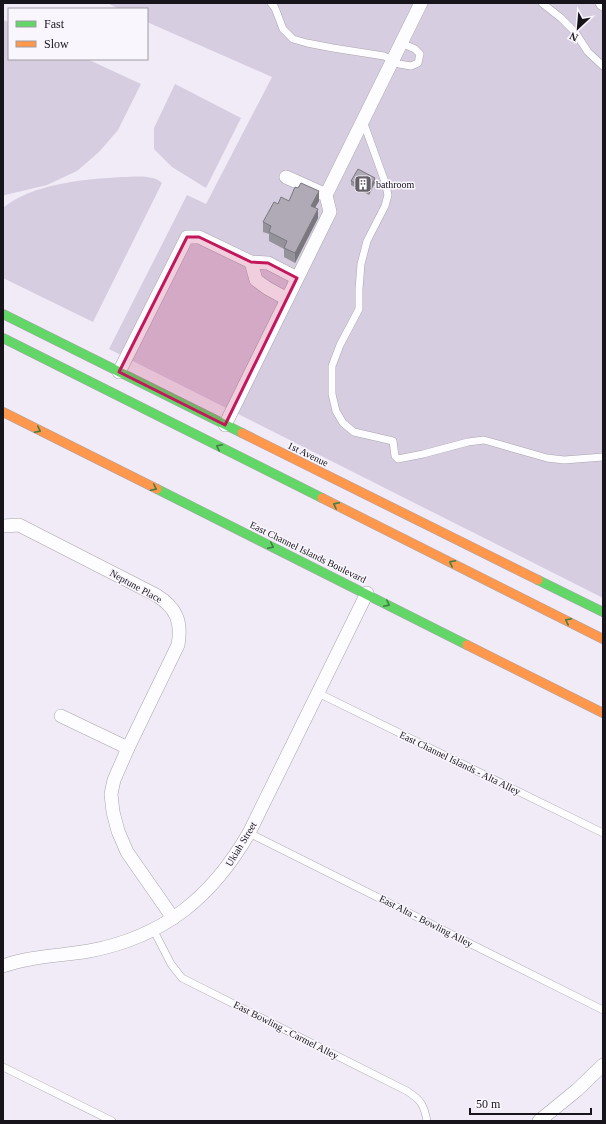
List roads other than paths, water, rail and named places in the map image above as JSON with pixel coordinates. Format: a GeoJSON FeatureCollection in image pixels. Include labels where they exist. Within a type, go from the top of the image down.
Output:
{"type":"FeatureCollection","features":[{"type":"Feature","properties":{"kind":"main road","name":"1st Avenue"},"geometry":{"type":"LineString","coordinates":[[3,314],[225,426],[603,612]]}},
{"type":"Feature","properties":{"kind":"main road"},"geometry":{"type":"LineString","coordinates":[[3,338],[603,639]]}},
{"type":"Feature","properties":{"kind":"main road","name":"East Channel Islands Boulevard"},"geometry":{"type":"LineString","coordinates":[[3,412],[367,593],[603,713]]}},
{"type":"Feature","properties":{"kind":"street"},"geometry":{"type":"LineString","coordinates":[[225,426],[330,212],[326,196],[421,3]]}},
{"type":"Feature","properties":{"kind":"street"},"geometry":{"type":"LineString","coordinates":[[286,177],[326,196]]}},
{"type":"Feature","properties":{"kind":"street"},"geometry":{"type":"LineString","coordinates":[[119,372],[187,237],[199,237],[251,262],[268,263],[297,278]]}},
{"type":"Feature","properties":{"kind":"street"},"geometry":{"type":"LineString","coordinates":[[251,262],[256,280],[287,299]]}},
{"type":"Feature","properties":{"kind":"street","name":"Neptune Place"},"geometry":{"type":"LineString","coordinates":[[3,526],[19,525],[156,594],[173,609],[178,620],[180,633],[178,645],[128,748],[114,780],[111,794],[113,812],[118,831],[127,852],[173,918]]}},
{"type":"Feature","properties":{"kind":"street","name":"Ukiah Street"},"geometry":{"type":"LineString","coordinates":[[3,966],[34,957],[77,953],[105,948],[127,941],[173,918],[203,895],[220,877],[236,855],[249,833],[367,593]]}},
{"type":"Feature","properties":{"kind":"street"},"geometry":{"type":"LineString","coordinates":[[61,716],[128,748]]}},
{"type":"Feature","properties":{"kind":"street"},"geometry":{"type":"LineString","coordinates":[[539,1121],[577,1090],[603,1065]]}},
{"type":"Feature","properties":{"kind":"lane"},"geometry":{"type":"LineString","coordinates":[[271,3],[275,8],[283,29],[293,38],[307,43],[384,56],[399,64],[411,66],[418,63],[420,54],[415,49],[401,43]]}},
{"type":"Feature","properties":{"kind":"lane"},"geometry":{"type":"LineString","coordinates":[[542,3],[561,18],[575,32],[588,52],[603,66]]}},
{"type":"Feature","properties":{"kind":"lane"},"geometry":{"type":"LineString","coordinates":[[362,121],[386,182],[388,195],[385,206],[368,241],[361,264],[359,309],[340,345],[332,366],[332,394],[336,410],[343,423],[354,432],[393,441],[395,456],[398,459],[468,442],[484,440],[547,458],[564,460],[603,457]]}},
{"type":"Feature","properties":{"kind":"lane","name":"East Channel Islands - Alta Alley"},"geometry":{"type":"LineString","coordinates":[[318,693],[603,832]]}},
{"type":"Feature","properties":{"kind":"lane","name":"East Alta - Bowling Alley"},"geometry":{"type":"LineString","coordinates":[[249,833],[603,1010]]}},
{"type":"Feature","properties":{"kind":"lane","name":"East Bowling - Carmel Alley"},"geometry":{"type":"LineString","coordinates":[[153,929],[170,964],[182,978],[406,1091],[416,1097],[423,1105],[427,1121]]}},
{"type":"Feature","properties":{"kind":"lane"},"geometry":{"type":"LineString","coordinates":[[3,1067],[112,1121]]}},
{"type":"Feature","properties":{"kind":"place","name":"bathroom"},"geometry":{"type":"Point","coordinates":[363,184]}}]}
